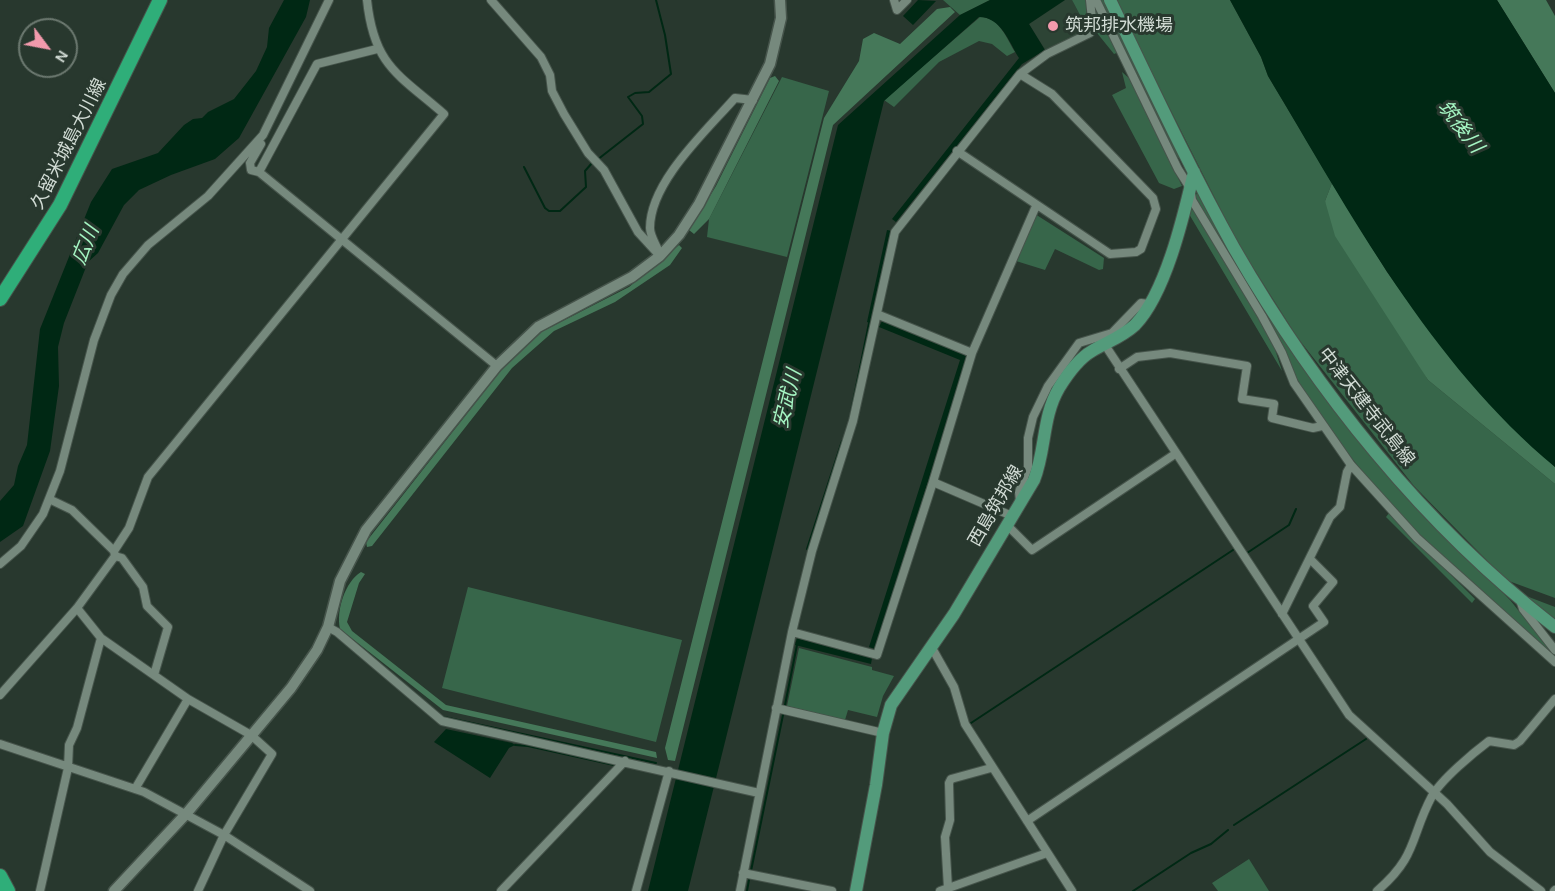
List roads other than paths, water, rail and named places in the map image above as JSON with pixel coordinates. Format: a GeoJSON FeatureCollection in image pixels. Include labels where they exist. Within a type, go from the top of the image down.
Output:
{"type":"FeatureCollection","features":[{"type":"Feature","properties":{"kind":"main road","name":"久留米城島大川線"},"geometry":{"type":"LineString","coordinates":[[0,299],[60,205],[160,0]]}},
{"type":"Feature","properties":{"kind":"main road"},"geometry":{"type":"LineString","coordinates":[[1110,0],[1194,172]]}},
{"type":"Feature","properties":{"kind":"main road","name":"西島筑邦線"},"geometry":{"type":"LineString","coordinates":[[856,891],[883,733],[897,694],[932,648],[1020,503],[1040,464],[1047,417],[1059,388],[1082,359],[1136,323],[1149,304],[1173,250],[1194,172]]}},
{"type":"Feature","properties":{"kind":"main road","name":"中津天建寺武島線"},"geometry":{"type":"LineString","coordinates":[[1194,172],[1235,248],[1270,306],[1347,416],[1421,504],[1520,600],[1555,627]]}},
{"type":"Feature","properties":{"kind":"main road"},"geometry":{"type":"LineString","coordinates":[[0,876],[8,891]]}},
{"type":"Feature","properties":{"kind":"street"},"geometry":{"type":"LineString","coordinates":[[329,0],[250,163],[251,170],[259,172],[344,239],[497,366]]}},
{"type":"Feature","properties":{"kind":"street"},"geometry":{"type":"LineString","coordinates":[[0,695],[77,608],[129,528],[148,477],[444,114],[389,67],[377,49],[367,0]]}},
{"type":"Feature","properties":{"kind":"street"},"geometry":{"type":"LineString","coordinates":[[491,0],[541,57],[550,75],[552,91],[570,123],[588,153],[604,170],[638,232],[660,256]]}},
{"type":"Feature","properties":{"kind":"street"},"geometry":{"type":"LineString","coordinates":[[114,891],[186,814],[291,688],[317,650],[328,627],[340,580],[366,530],[497,366],[538,327],[633,277],[660,256],[679,235],[699,204],[753,100],[775,48],[781,18],[780,0]]}},
{"type":"Feature","properties":{"kind":"street"},"geometry":{"type":"LineString","coordinates":[[894,0],[897,10],[907,0]]}},
{"type":"Feature","properties":{"kind":"street"},"geometry":{"type":"LineString","coordinates":[[740,891],[792,632],[812,551],[853,421],[870,340],[879,315],[897,227],[1020,74],[1047,54],[1090,33],[1090,0]]}},
{"type":"Feature","properties":{"kind":"street"},"geometry":{"type":"LineString","coordinates":[[1096,0],[1190,188],[1192,200],[1282,353],[1294,383],[1322,426],[1351,465],[1417,538],[1555,662]]}},
{"type":"Feature","properties":{"kind":"street"},"geometry":{"type":"LineString","coordinates":[[259,172],[317,64],[377,49]]}},
{"type":"Feature","properties":{"kind":"street"},"geometry":{"type":"LineString","coordinates":[[957,151],[1110,255],[1136,252],[1141,249],[1156,209],[1153,198],[1052,94],[1020,74]]}},
{"type":"Feature","properties":{"kind":"street"},"geometry":{"type":"LineString","coordinates":[[660,256],[650,230],[655,198],[683,158],[735,98],[753,100]]}},
{"type":"Feature","properties":{"kind":"street"},"geometry":{"type":"LineString","coordinates":[[0,564],[21,546],[43,514],[60,471],[94,340],[111,295],[123,274],[148,245],[208,196],[263,135]]}},
{"type":"Feature","properties":{"kind":"street"},"geometry":{"type":"LineString","coordinates":[[792,632],[877,655],[972,353],[1036,206]]}},
{"type":"Feature","properties":{"kind":"street"},"geometry":{"type":"LineString","coordinates":[[1020,503],[1019,492],[1028,467],[1028,438],[1033,417],[1058,370],[1079,343],[1112,333],[1131,316],[1141,303],[1149,304]]}},
{"type":"Feature","properties":{"kind":"street"},"geometry":{"type":"LineString","coordinates":[[879,315],[972,353]]}},
{"type":"Feature","properties":{"kind":"street"},"geometry":{"type":"LineString","coordinates":[[1105,345],[1349,715],[1434,794],[1490,852],[1541,891]]}},
{"type":"Feature","properties":{"kind":"street"},"geometry":{"type":"LineString","coordinates":[[1119,369],[1137,357],[1170,353],[1247,366],[1242,399],[1274,404],[1272,418],[1313,428],[1322,426]]}},
{"type":"Feature","properties":{"kind":"street"},"geometry":{"type":"LineString","coordinates":[[933,482],[1010,520],[1032,550],[1175,454]]}},
{"type":"Feature","properties":{"kind":"street"},"geometry":{"type":"LineString","coordinates":[[1282,614],[1330,517],[1341,507],[1347,472],[1351,465]]}},
{"type":"Feature","properties":{"kind":"street"},"geometry":{"type":"LineString","coordinates":[[49,499],[72,510],[114,553],[123,558],[143,587],[147,606],[168,627],[154,675]]}},
{"type":"Feature","properties":{"kind":"street"},"geometry":{"type":"LineString","coordinates":[[1027,821],[1324,622],[1314,606],[1334,582],[1310,559]]}},
{"type":"Feature","properties":{"kind":"street"},"geometry":{"type":"LineString","coordinates":[[1520,600],[1523,609],[1555,650]]}},
{"type":"Feature","properties":{"kind":"street"},"geometry":{"type":"LineString","coordinates":[[77,608],[101,638],[188,699],[251,735],[272,754],[224,835],[198,891]]}},
{"type":"Feature","properties":{"kind":"street"},"geometry":{"type":"LineString","coordinates":[[328,627],[337,632],[442,721],[759,793]]}},
{"type":"Feature","properties":{"kind":"street"},"geometry":{"type":"LineString","coordinates":[[40,891],[68,768],[69,745],[77,728],[101,638]]}},
{"type":"Feature","properties":{"kind":"street"},"geometry":{"type":"LineString","coordinates":[[932,648],[954,687],[965,724],[991,768],[1072,891]]}},
{"type":"Feature","properties":{"kind":"street"},"geometry":{"type":"LineString","coordinates":[[135,789],[188,699]]}},
{"type":"Feature","properties":{"kind":"street"},"geometry":{"type":"LineString","coordinates":[[1377,891],[1394,877],[1408,857],[1434,794],[1488,741],[1514,745],[1520,741],[1555,699]]}},
{"type":"Feature","properties":{"kind":"street"},"geometry":{"type":"LineString","coordinates":[[776,708],[883,733]]}},
{"type":"Feature","properties":{"kind":"street"},"geometry":{"type":"LineString","coordinates":[[0,744],[135,789],[224,835],[310,891]]}},
{"type":"Feature","properties":{"kind":"street"},"geometry":{"type":"LineString","coordinates":[[501,891],[625,761]]}},
{"type":"Feature","properties":{"kind":"street"},"geometry":{"type":"LineString","coordinates":[[991,768],[951,779],[949,783],[950,820],[945,837],[944,890],[1047,854]]}},
{"type":"Feature","properties":{"kind":"street"},"geometry":{"type":"LineString","coordinates":[[636,891],[671,772]]}},
{"type":"Feature","properties":{"kind":"street"},"geometry":{"type":"LineString","coordinates":[[743,873],[832,891]]}},
{"type":"Feature","properties":{"kind":"water","name":"広川"},"geometry":{"type":"Polygon","coordinates":[[[284,0],[310,0],[306,17],[239,138],[215,159],[171,175],[139,190],[124,205],[98,253],[88,262],[64,323],[58,347],[59,386],[50,451],[23,526],[0,542],[0,501],[14,485],[18,466],[27,445],[40,329],[91,202],[112,169],[158,153],[184,125],[193,119],[202,118],[208,112],[234,99],[256,71],[267,47],[269,28],[284,0]]]}},
{"type":"Feature","properties":{"kind":"water"},"geometry":{"type":"Polygon","coordinates":[[[918,0],[936,1],[913,25],[903,16],[918,0]]]}},
{"type":"Feature","properties":{"kind":"water","name":"安武川"},"geometry":{"type":"Polygon","coordinates":[[[990,0],[1065,0],[1029,24],[1045,50],[1022,64],[896,222],[892,219],[1019,58],[999,26],[987,18],[979,17],[884,101],[688,891],[648,891],[838,125],[960,15],[990,0]]]}},
{"type":"Feature","properties":{"kind":"water","name":"筑後川"},"geometry":{"type":"Polygon","coordinates":[[[1230,0],[1497,0],[1555,93],[1555,467],[1510,426],[1469,381],[1395,284],[1268,76],[1261,57],[1230,0]]]}},
{"type":"Feature","properties":{"kind":"water"},"geometry":{"type":"Polygon","coordinates":[[[887,230],[892,231],[872,324],[867,322],[887,230]]]}},
{"type":"Feature","properties":{"kind":"water"},"geometry":{"type":"Polygon","coordinates":[[[882,321],[968,356],[875,649],[869,647],[960,360],[879,327],[882,321]]]}},
{"type":"Feature","properties":{"kind":"water"},"geometry":{"type":"Polygon","coordinates":[[[797,638],[872,658],[871,664],[795,645],[797,638]]]}},
{"type":"Feature","properties":{"kind":"water"},"geometry":{"type":"Polygon","coordinates":[[[446,729],[515,745],[509,748],[490,778],[434,742],[446,729]]]}},
{"type":"Feature","properties":{"kind":"waterway"},"geometry":{"type":"LineString","coordinates":[[597,160],[643,124],[642,116],[628,97],[635,93],[649,92],[671,74],[665,35],[656,0]]}},
{"type":"Feature","properties":{"kind":"waterway"},"geometry":{"type":"LineString","coordinates":[[524,167],[545,208],[549,211],[560,211],[586,187],[585,171],[592,163]]}},
{"type":"Feature","properties":{"kind":"waterway"},"geometry":{"type":"LineString","coordinates":[[1080,238],[1107,256]]}},
{"type":"Feature","properties":{"kind":"waterway"},"geometry":{"type":"LineString","coordinates":[[851,412],[869,323]]}},
{"type":"Feature","properties":{"kind":"waterway"},"geometry":{"type":"LineString","coordinates":[[807,549],[842,441]]}},
{"type":"Feature","properties":{"kind":"waterway"},"geometry":{"type":"LineString","coordinates":[[1247,553],[1289,525],[1296,509]]}},
{"type":"Feature","properties":{"kind":"waterway"},"geometry":{"type":"LineString","coordinates":[[971,723],[1233,550]]}},
{"type":"Feature","properties":{"kind":"waterway"},"geometry":{"type":"LineString","coordinates":[[785,705],[797,645]]}},
{"type":"Feature","properties":{"kind":"waterway"},"geometry":{"type":"LineString","coordinates":[[751,871],[783,715]]}},
{"type":"Feature","properties":{"kind":"waterway"},"geometry":{"type":"LineString","coordinates":[[444,717],[656,763]]}},
{"type":"Feature","properties":{"kind":"waterway"},"geometry":{"type":"LineString","coordinates":[[1234,825],[1366,739]]}},
{"type":"Feature","properties":{"kind":"waterway"},"geometry":{"type":"LineString","coordinates":[[515,745],[614,765]]}},
{"type":"Feature","properties":{"kind":"waterway"},"geometry":{"type":"LineString","coordinates":[[1133,891],[1191,853],[1211,844],[1228,830]]}},
{"type":"Feature","properties":{"kind":"waterway"},"geometry":{"type":"LineString","coordinates":[[747,891],[749,880]]}},
{"type":"Feature","properties":{"kind":"place","name":"筑邦排水機場"},"geometry":{"type":"Point","coordinates":[1053,26]}}]}
